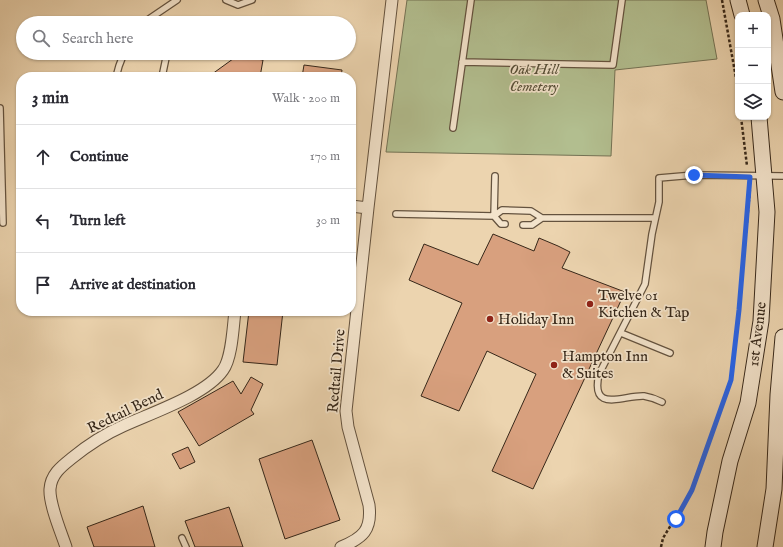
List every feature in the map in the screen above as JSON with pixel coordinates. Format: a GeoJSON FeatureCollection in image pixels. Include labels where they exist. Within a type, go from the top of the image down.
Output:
{"type":"FeatureCollection","features":[{"type":"Feature","properties":{"kind":"main road"},"geometry":{"type":"LineString","coordinates":[[738,0],[741,12]]}},
{"type":"Feature","properties":{"kind":"main road"},"geometry":{"type":"LineString","coordinates":[[766,0],[772,19],[783,92]]}},
{"type":"Feature","properties":{"kind":"main road","name":"1st Avenue"},"geometry":{"type":"LineString","coordinates":[[713,547],[730,461],[748,403],[761,321],[768,212],[758,177],[759,120]]}},
{"type":"Feature","properties":{"kind":"main road","name":"1st Avenue"},"geometry":{"type":"LineString","coordinates":[[765,547],[774,489],[778,394],[783,337]]}},
{"type":"Feature","properties":{"kind":"street","name":"Redtail Drive"},"geometry":{"type":"LineString","coordinates":[[341,547],[355,541],[363,534],[369,524],[370,514],[369,505],[348,427],[346,411],[392,0]]}},
{"type":"Feature","properties":{"kind":"street"},"geometry":{"type":"LineString","coordinates":[[356,207],[368,208]]}},
{"type":"Feature","properties":{"kind":"street","name":"Redtail Bend"},"geometry":{"type":"LineString","coordinates":[[66,547],[50,497],[50,488],[53,477],[59,469],[81,451],[107,434],[180,400],[217,378],[229,359],[234,316]]}},
{"type":"Feature","properties":{"kind":"lane"},"geometry":{"type":"LineString","coordinates":[[155,16],[177,0]]}},
{"type":"Feature","properties":{"kind":"lane"},"geometry":{"type":"LineString","coordinates":[[226,0],[238,5],[252,0]]}},
{"type":"Feature","properties":{"kind":"lane"},"geometry":{"type":"LineString","coordinates":[[453,128],[471,0]]}},
{"type":"Feature","properties":{"kind":"lane"},"geometry":{"type":"LineString","coordinates":[[462,62],[613,66],[622,0]]}},
{"type":"Feature","properties":{"kind":"lane"},"geometry":{"type":"LineString","coordinates":[[117,72],[121,60]]}},
{"type":"Feature","properties":{"kind":"lane"},"geometry":{"type":"LineString","coordinates":[[163,72],[166,60]]}},
{"type":"Feature","properties":{"kind":"lane"},"geometry":{"type":"LineString","coordinates":[[0,108],[3,223]]}},
{"type":"Feature","properties":{"kind":"lane"},"geometry":{"type":"LineString","coordinates":[[662,402],[644,396],[608,401],[598,392],[597,384],[599,374],[645,284],[655,218],[659,202],[659,178],[694,175],[758,177],[783,176]]}},
{"type":"Feature","properties":{"kind":"lane"},"geometry":{"type":"LineString","coordinates":[[495,176],[494,216],[501,224],[505,224]]}},
{"type":"Feature","properties":{"kind":"lane"},"geometry":{"type":"LineString","coordinates":[[396,214],[494,216],[502,210],[531,211],[542,218],[655,218]]}},
{"type":"Feature","properties":{"kind":"lane"},"geometry":{"type":"LineString","coordinates":[[523,225],[532,225],[542,218]]}},
{"type":"Feature","properties":{"kind":"lane"},"geometry":{"type":"LineString","coordinates":[[621,333],[670,353]]}},
{"type":"Feature","properties":{"kind":"lane"},"geometry":{"type":"LineString","coordinates":[[182,538],[186,547]]}},
{"type":"Feature","properties":{"kind":"path"},"geometry":{"type":"LineString","coordinates":[[722,0],[737,84]]}},
{"type":"Feature","properties":{"kind":"path"},"geometry":{"type":"LineString","coordinates":[[661,547],[662,538],[692,490],[731,380],[739,310],[758,177],[747,164],[741,120]]}},
{"type":"Feature","properties":{"kind":"green space","name":"Oak Hill Cemetery"},"geometry":{"type":"Polygon","coordinates":[[[407,0],[706,0],[717,59],[615,70],[611,156],[386,152],[407,0]]]}},
{"type":"Feature","properties":{"kind":"building"},"geometry":{"type":"Polygon","coordinates":[[[231,60],[263,60],[261,72],[215,72],[231,60]]]}},
{"type":"Feature","properties":{"kind":"building"},"geometry":{"type":"Polygon","coordinates":[[[304,65],[342,70],[342,72],[303,72],[304,65]]]}},
{"type":"Feature","properties":{"kind":"building"},"geometry":{"type":"Polygon","coordinates":[[[493,234],[534,251],[539,238],[558,246],[570,252],[562,268],[625,292],[533,489],[492,471],[536,374],[487,351],[459,411],[421,396],[462,303],[409,280],[424,244],[478,265],[493,234]]]}},
{"type":"Feature","properties":{"kind":"building"},"geometry":{"type":"Polygon","coordinates":[[[248,316],[282,316],[277,365],[243,362],[248,316]]]}},
{"type":"Feature","properties":{"kind":"building"},"geometry":{"type":"Polygon","coordinates":[[[251,377],[263,384],[251,410],[254,414],[199,446],[178,412],[233,381],[241,394],[251,377]]]}},
{"type":"Feature","properties":{"kind":"building"},"geometry":{"type":"Polygon","coordinates":[[[312,440],[340,520],[285,539],[259,459],[312,440]]]}},
{"type":"Feature","properties":{"kind":"building"},"geometry":{"type":"Polygon","coordinates":[[[188,447],[195,462],[180,469],[172,454],[188,447]]]}},
{"type":"Feature","properties":{"kind":"building"},"geometry":{"type":"Polygon","coordinates":[[[143,506],[155,547],[94,547],[87,527],[143,506]]]}},
{"type":"Feature","properties":{"kind":"building"},"geometry":{"type":"Polygon","coordinates":[[[229,507],[243,547],[195,547],[185,521],[229,507]]]}},
{"type":"Feature","properties":{"kind":"place","name":"Twelve 01 Kitchen & Tap"},"geometry":{"type":"Point","coordinates":[590,304]}},
{"type":"Feature","properties":{"kind":"place","name":"Holiday Inn"},"geometry":{"type":"Point","coordinates":[490,319]}},
{"type":"Feature","properties":{"kind":"place","name":"Hampton Inn & Suites"},"geometry":{"type":"Point","coordinates":[554,365]}},
{"type":"Feature","properties":{"kind":"route"},"geometry":{"type":"LineString","coordinates":[[676,519],[692,490],[731,380],[749,203],[750,177],[694,175]]}}]}
